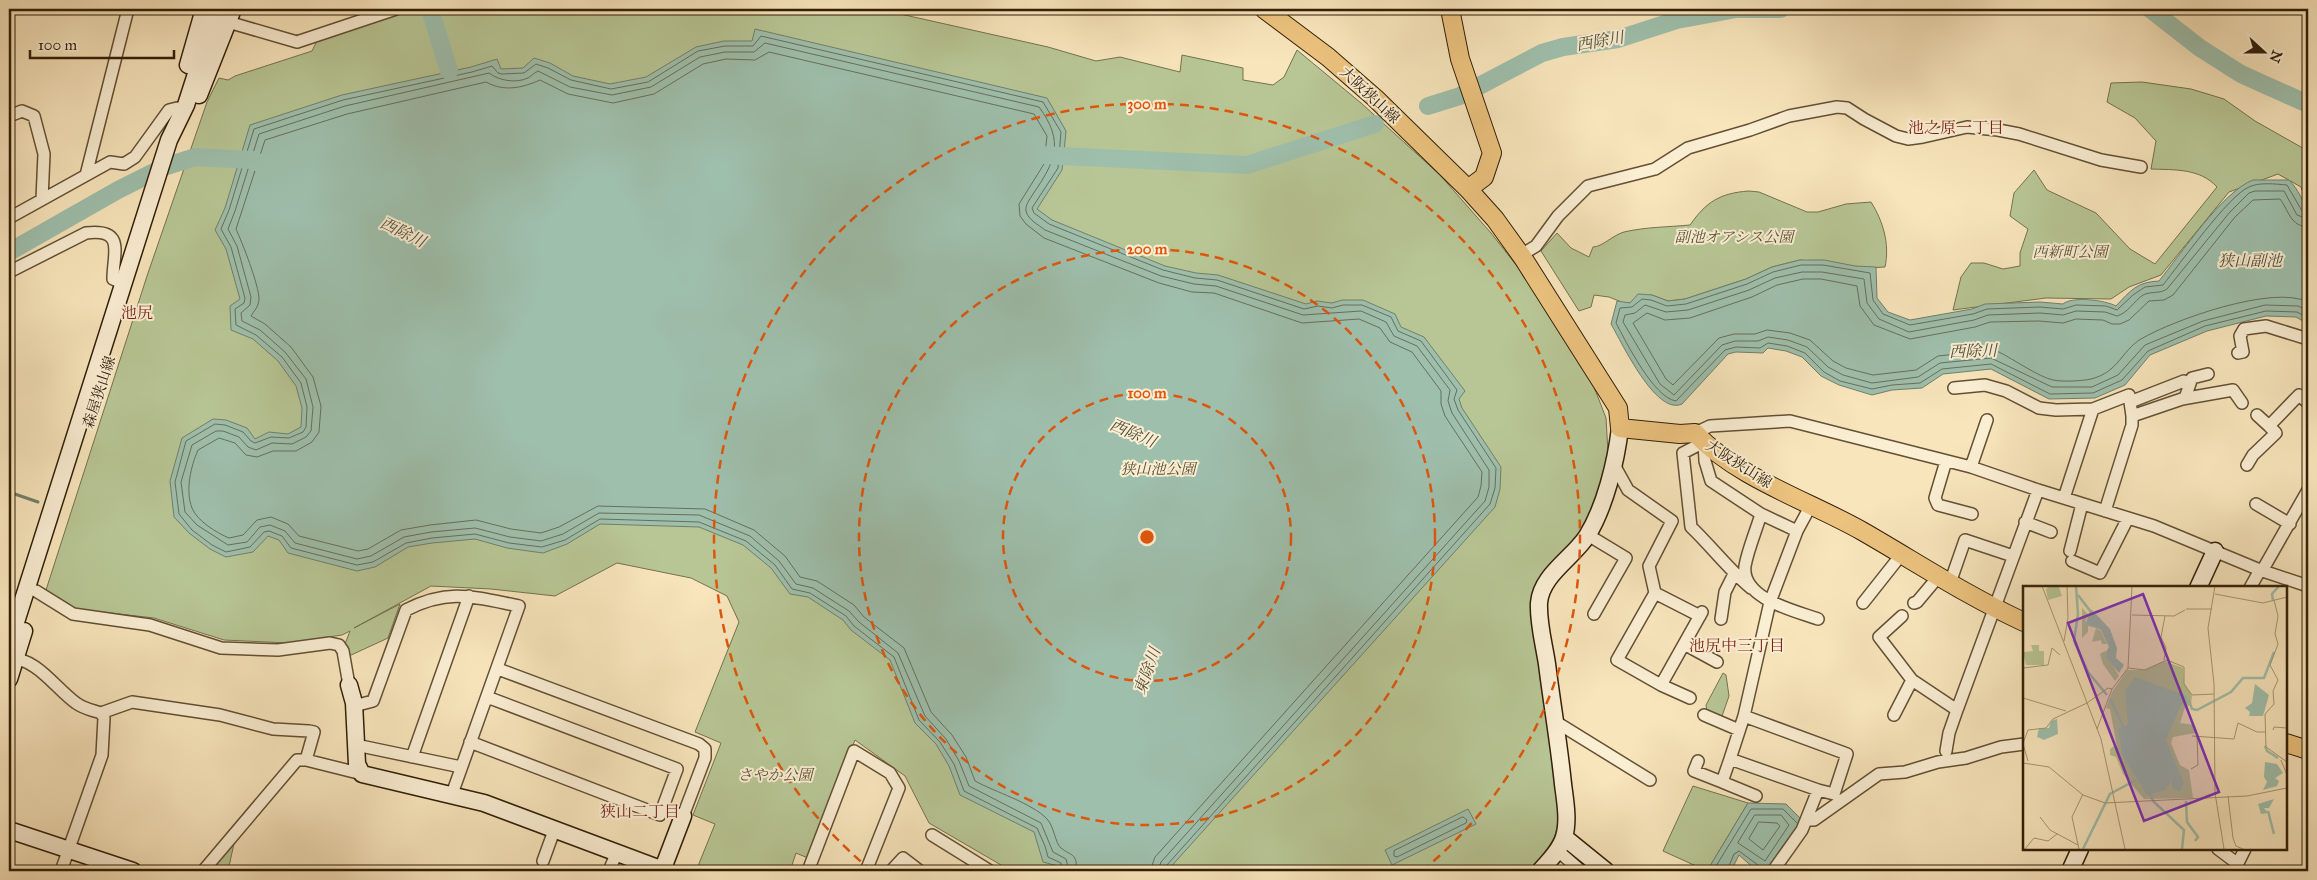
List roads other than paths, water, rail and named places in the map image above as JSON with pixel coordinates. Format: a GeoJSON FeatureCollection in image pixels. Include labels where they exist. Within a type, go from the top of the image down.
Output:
{"type":"FeatureCollection","features":[{"type":"Feature","properties":{"kind":"main road","name":"森屋狭山線"},"geometry":{"type":"LineString","coordinates":[[11,653],[36,591],[176,138],[181,106],[205,9]]}},
{"type":"Feature","properties":{"kind":"main road","name":"大阪狭山線"},"geometry":{"type":"LineString","coordinates":[[1264,9],[1328,57],[1376,98],[1468,189],[1495,219],[1521,255],[1618,408],[1620,428],[1700,437],[1766,484],[1862,531],[1993,608],[2023,622]]}},
{"type":"Feature","properties":{"kind":"main road"},"geometry":{"type":"LineString","coordinates":[[1450,9],[1460,59],[1492,153],[1484,177],[1468,189]]}},
{"type":"Feature","properties":{"kind":"main road"},"geometry":{"type":"LineString","coordinates":[[176,138],[230,15]]}},
{"type":"Feature","properties":{"kind":"main road","name":"森屋狭山線"},"geometry":{"type":"LineString","coordinates":[[9,679],[11,653],[124,284],[149,222]]}},
{"type":"Feature","properties":{"kind":"main road"},"geometry":{"type":"LineString","coordinates":[[1540,871],[1561,843],[1566,811],[1539,602],[1543,589],[1551,577],[1588,535],[1596,521],[1613,463],[1620,428]]}},
{"type":"Feature","properties":{"kind":"main road"},"geometry":{"type":"LineString","coordinates":[[2199,586],[2215,551]]}},
{"type":"Feature","properties":{"kind":"main road"},"geometry":{"type":"LineString","coordinates":[[349,685],[354,706],[357,764],[362,774],[484,803],[555,828],[664,871],[683,816]]}},
{"type":"Feature","properties":{"kind":"main road"},"geometry":{"type":"LineString","coordinates":[[2287,743],[2308,750]]}},
{"type":"Feature","properties":{"kind":"main road"},"geometry":{"type":"LineString","coordinates":[[9,830],[134,871]]}},
{"type":"Feature","properties":{"kind":"main road"},"geometry":{"type":"LineString","coordinates":[[1561,843],[1606,871]]}},
{"type":"Feature","properties":{"kind":"main road"},"geometry":{"type":"LineString","coordinates":[[2070,871],[2080,850]]}},
{"type":"Feature","properties":{"kind":"street"},"geometry":{"type":"LineString","coordinates":[[86,175],[128,9]]}},
{"type":"Feature","properties":{"kind":"street"},"geometry":{"type":"LineString","coordinates":[[230,15],[297,42],[396,9]]}},
{"type":"Feature","properties":{"kind":"street"},"geometry":{"type":"LineString","coordinates":[[9,218],[110,162],[124,164],[136,157],[169,110],[181,106]]}},
{"type":"Feature","properties":{"kind":"street"},"geometry":{"type":"LineString","coordinates":[[1521,255],[1536,246],[1558,216],[1588,186],[1632,173],[1655,169],[1688,148],[1750,130],[1789,116],[1837,106],[1847,108],[1864,120],[1896,136],[1908,139],[1923,138],[1967,126],[2019,134],[2101,160],[2141,167]]}},
{"type":"Feature","properties":{"kind":"street"},"geometry":{"type":"LineString","coordinates":[[9,116],[22,111],[34,116],[44,154],[42,199]]}},
{"type":"Feature","properties":{"kind":"street"},"geometry":{"type":"LineString","coordinates":[[9,272],[86,233],[100,231],[111,237],[116,246],[114,279],[124,284]]}},
{"type":"Feature","properties":{"kind":"street"},"geometry":{"type":"LineString","coordinates":[[2238,353],[2243,352],[2240,336],[2244,329],[2266,326],[2308,339]]}},
{"type":"Feature","properties":{"kind":"street"},"geometry":{"type":"LineString","coordinates":[[2185,398],[2192,378],[2208,374]]}},
{"type":"Feature","properties":{"kind":"street"},"geometry":{"type":"LineString","coordinates":[[2130,402],[2184,381]]}},
{"type":"Feature","properties":{"kind":"street"},"geometry":{"type":"LineString","coordinates":[[1954,388],[1985,385],[2006,391],[2039,408],[2093,409],[2129,395],[2132,425],[2105,511]]}},
{"type":"Feature","properties":{"kind":"street"},"geometry":{"type":"LineString","coordinates":[[2132,416],[2185,398],[2233,390],[2242,403]]}},
{"type":"Feature","properties":{"kind":"street"},"geometry":{"type":"LineString","coordinates":[[2247,465],[2252,453],[2276,433],[2300,396]]}},
{"type":"Feature","properties":{"kind":"street"},"geometry":{"type":"LineString","coordinates":[[2064,498],[2093,409]]}},
{"type":"Feature","properties":{"kind":"street"},"geometry":{"type":"LineString","coordinates":[[2257,415],[2276,433]]}},
{"type":"Feature","properties":{"kind":"street"},"geometry":{"type":"LineString","coordinates":[[1971,467],[1987,420]]}},
{"type":"Feature","properties":{"kind":"street"},"geometry":{"type":"LineString","coordinates":[[1818,619],[1770,602],[1734,574],[1715,549],[1691,527],[1683,453],[1710,426],[1790,421],[1971,467],[2154,526],[2261,571],[2308,586]]}},
{"type":"Feature","properties":{"kind":"street"},"geometry":{"type":"LineString","coordinates":[[1700,437],[1711,482],[1761,514],[1797,531]]}},
{"type":"Feature","properties":{"kind":"street"},"geometry":{"type":"LineString","coordinates":[[1946,461],[1935,498],[1938,505],[1972,514]]}},
{"type":"Feature","properties":{"kind":"street"},"geometry":{"type":"LineString","coordinates":[[1613,463],[1628,490],[1672,521],[1649,566],[1655,593],[1617,660],[1661,685],[1690,698]]}},
{"type":"Feature","properties":{"kind":"street"},"geometry":{"type":"LineString","coordinates":[[1946,751],[1956,710],[2038,490]]}},
{"type":"Feature","properties":{"kind":"street"},"geometry":{"type":"LineString","coordinates":[[2251,586],[2290,524],[2308,490]]}},
{"type":"Feature","properties":{"kind":"street"},"geometry":{"type":"LineString","coordinates":[[2082,504],[2071,556],[2082,569],[2100,572],[2128,518]]}},
{"type":"Feature","properties":{"kind":"street"},"geometry":{"type":"LineString","coordinates":[[2256,504],[2290,524]]}},
{"type":"Feature","properties":{"kind":"street"},"geometry":{"type":"LineString","coordinates":[[1722,782],[1744,716],[1770,602],[1797,531],[1811,505]]}},
{"type":"Feature","properties":{"kind":"street"},"geometry":{"type":"LineString","coordinates":[[1751,588],[1745,568],[1761,514]]}},
{"type":"Feature","properties":{"kind":"street"},"geometry":{"type":"LineString","coordinates":[[2025,522],[2051,532]]}},
{"type":"Feature","properties":{"kind":"street"},"geometry":{"type":"LineString","coordinates":[[1588,535],[1626,558],[1594,614]]}},
{"type":"Feature","properties":{"kind":"street"},"geometry":{"type":"LineString","coordinates":[[1914,603],[1944,580],[1965,540],[2013,556]]}},
{"type":"Feature","properties":{"kind":"street"},"geometry":{"type":"LineString","coordinates":[[1863,603],[1901,555]]}},
{"type":"Feature","properties":{"kind":"street"},"geometry":{"type":"LineString","coordinates":[[1721,618],[1725,592],[1734,574]]}},
{"type":"Feature","properties":{"kind":"street"},"geometry":{"type":"LineString","coordinates":[[36,591],[73,614],[150,624],[221,648],[278,650],[330,643],[339,645],[343,651],[349,685]]}},
{"type":"Feature","properties":{"kind":"street"},"geometry":{"type":"LineString","coordinates":[[1655,593],[1701,614],[1661,685]]}},
{"type":"Feature","properties":{"kind":"street"},"geometry":{"type":"LineString","coordinates":[[354,706],[373,701],[406,610],[420,603],[446,596],[469,596],[519,606],[452,794]]}},
{"type":"Feature","properties":{"kind":"street"},"geometry":{"type":"LineString","coordinates":[[412,757],[469,596]]}},
{"type":"Feature","properties":{"kind":"street"},"geometry":{"type":"LineString","coordinates":[[1902,616],[1879,637],[1912,680],[1956,710]]}},
{"type":"Feature","properties":{"kind":"street"},"geometry":{"type":"LineString","coordinates":[[1684,644],[1717,662]]}},
{"type":"Feature","properties":{"kind":"street"},"geometry":{"type":"LineString","coordinates":[[11,653],[28,662],[75,702],[86,709],[101,713],[132,702],[220,715],[273,729],[314,732],[306,760]]}},
{"type":"Feature","properties":{"kind":"street"},"geometry":{"type":"LineString","coordinates":[[498,669],[699,744],[705,749],[705,758],[683,816]]}},
{"type":"Feature","properties":{"kind":"street"},"geometry":{"type":"LineString","coordinates":[[1894,715],[1912,680]]}},
{"type":"Feature","properties":{"kind":"street"},"geometry":{"type":"LineString","coordinates":[[470,742],[660,815],[678,769],[487,697]]}},
{"type":"Feature","properties":{"kind":"street"},"geometry":{"type":"LineString","coordinates":[[61,871],[102,755],[104,718],[101,713]]}},
{"type":"Feature","properties":{"kind":"street"},"geometry":{"type":"LineString","coordinates":[[1704,715],[1739,730]]}},
{"type":"Feature","properties":{"kind":"street"},"geometry":{"type":"LineString","coordinates":[[1730,759],[1834,794],[1847,754],[1744,716]]}},
{"type":"Feature","properties":{"kind":"street"},"geometry":{"type":"LineString","coordinates":[[1556,722],[1650,780]]}},
{"type":"Feature","properties":{"kind":"street"},"geometry":{"type":"LineString","coordinates":[[1806,820],[1814,820],[1879,774],[1905,772],[1938,762],[1966,758],[2001,747],[2023,744]]}},
{"type":"Feature","properties":{"kind":"street"},"geometry":{"type":"LineString","coordinates":[[356,745],[461,767]]}},
{"type":"Feature","properties":{"kind":"street"},"geometry":{"type":"LineString","coordinates":[[808,871],[854,751],[890,773],[899,788],[866,871]]}},
{"type":"Feature","properties":{"kind":"street"},"geometry":{"type":"LineString","coordinates":[[203,871],[298,760],[306,760],[362,774]]}},
{"type":"Feature","properties":{"kind":"street"},"geometry":{"type":"LineString","coordinates":[[1698,761],[1694,772],[1756,796]]}},
{"type":"Feature","properties":{"kind":"street"},"geometry":{"type":"LineString","coordinates":[[1773,871],[1802,830],[1818,790]]}},
{"type":"Feature","properties":{"kind":"street"},"geometry":{"type":"LineString","coordinates":[[543,861],[555,828]]}},
{"type":"Feature","properties":{"kind":"street"},"geometry":{"type":"LineString","coordinates":[[932,836],[990,871]]}},
{"type":"Feature","properties":{"kind":"street"},"geometry":{"type":"LineString","coordinates":[[1561,843],[1581,871]]}},
{"type":"Feature","properties":{"kind":"street"},"geometry":{"type":"LineString","coordinates":[[2219,850],[2236,868],[2245,850]]}},
{"type":"Feature","properties":{"kind":"street"},"geometry":{"type":"LineString","coordinates":[[609,871],[617,852]]}},
{"type":"Feature","properties":{"kind":"street"},"geometry":{"type":"LineString","coordinates":[[891,871],[903,858],[920,871]]}},
{"type":"Feature","properties":{"kind":"water","name":"狭山池公園"},"geometry":{"type":"Polygon","coordinates":[[[755,29],[1047,98],[1066,131],[1062,170],[1037,209],[1052,220],[1165,266],[1196,273],[1218,275],[1306,304],[1317,301],[1332,303],[1342,300],[1363,300],[1395,314],[1401,327],[1424,337],[1465,391],[1459,399],[1462,408],[1501,467],[1500,489],[1495,507],[1167,871],[1057,871],[1058,866],[1043,862],[1034,832],[960,795],[949,766],[936,744],[915,723],[890,660],[851,630],[843,620],[808,597],[790,594],[771,568],[743,545],[699,527],[600,524],[567,544],[543,553],[507,548],[475,539],[432,543],[408,547],[375,567],[357,571],[288,553],[279,540],[268,536],[253,552],[226,557],[210,549],[189,533],[174,517],[170,481],[182,438],[213,419],[226,420],[247,428],[255,439],[269,432],[288,434],[301,427],[302,408],[296,386],[278,361],[253,339],[231,330],[230,306],[240,299],[226,249],[215,230],[225,208],[250,125],[342,95],[471,67],[497,59],[501,69],[523,68],[534,58],[550,63],[573,76],[610,84],[646,77],[696,47],[724,41],[752,41],[755,29]]]}},
{"type":"Feature","properties":{"kind":"water","name":"狭山副池"},"geometry":{"type":"Polygon","coordinates":[[[2253,180],[2289,180],[2303,200],[2308,214],[2308,324],[2296,317],[2266,316],[2207,331],[2150,355],[2125,385],[2095,398],[2049,399],[1991,369],[1943,374],[1922,388],[1892,390],[1872,395],[1839,385],[1821,376],[1802,357],[1786,351],[1768,348],[1763,353],[1736,352],[1728,354],[1682,404],[1672,405],[1661,399],[1641,376],[1611,324],[1617,301],[1630,303],[1638,294],[1652,295],[1668,301],[1685,299],[1746,279],[1772,267],[1800,260],[1824,260],[1855,266],[1876,267],[1877,298],[1888,312],[1910,320],[1972,309],[1985,304],[2040,302],[2063,304],[2074,300],[2081,300],[2097,301],[2116,306],[2126,295],[2140,285],[2159,281],[2216,210],[2241,186],[2253,180]]]}},
{"type":"Feature","properties":{"kind":"water"},"geometry":{"type":"Polygon","coordinates":[[[1748,803],[1786,804],[1805,823],[1773,871],[1757,871],[1739,855],[1731,871],[1707,871],[1748,803]]]}},
{"type":"Feature","properties":{"kind":"water"},"geometry":{"type":"Polygon","coordinates":[[[1468,809],[1476,824],[1392,865],[1385,850],[1468,809]]]}},
{"type":"Feature","properties":{"kind":"waterway"},"geometry":{"type":"LineString","coordinates":[[430,9],[449,71]]}},
{"type":"Feature","properties":{"kind":"waterway","name":"西除川"},"geometry":{"type":"LineString","coordinates":[[1428,106],[1460,96],[1542,53],[1563,47],[1618,39],[1677,20],[1736,9],[1781,9]]}},
{"type":"Feature","properties":{"kind":"waterway","name":"西除川"},"geometry":{"type":"LineString","coordinates":[[2150,9],[2200,48],[2241,74],[2308,104]]}},
{"type":"Feature","properties":{"kind":"waterway","name":"西除川"},"geometry":{"type":"LineString","coordinates":[[1040,155],[1247,165],[1375,124]]}},
{"type":"Feature","properties":{"kind":"waterway","name":"西除川"},"geometry":{"type":"LineString","coordinates":[[9,252],[118,190],[164,167],[195,157],[253,160],[261,164]]}},
{"type":"Feature","properties":{"kind":"waterway"},"geometry":{"type":"LineString","coordinates":[[9,492],[38,502]]}},
{"type":"Feature","properties":{"kind":"district","name":"池之原一丁目"},"geometry":{"type":"Point","coordinates":[1956,127]}},
{"type":"Feature","properties":{"kind":"district","name":"池尻"},"geometry":{"type":"Point","coordinates":[137,312]}},
{"type":"Feature","properties":{"kind":"district","name":"池尻中三丁目"},"geometry":{"type":"Point","coordinates":[1737,645]}},
{"type":"Feature","properties":{"kind":"district","name":"狭山二丁目"},"geometry":{"type":"Point","coordinates":[640,811]}},
{"type":"Feature","properties":{"kind":"park label","name":"副池オアシス公園"},"geometry":{"type":"Point","coordinates":[1734,237]}},
{"type":"Feature","properties":{"kind":"park label","name":"西新町公園"},"geometry":{"type":"Point","coordinates":[2070,252]}},
{"type":"Feature","properties":{"kind":"park label","name":"さやか公園"},"geometry":{"type":"Point","coordinates":[775,775]}},
{"type":"Feature","properties":{"kind":"water label","name":"東除川"},"geometry":{"type":"Point","coordinates":[1147,671]}}]}
